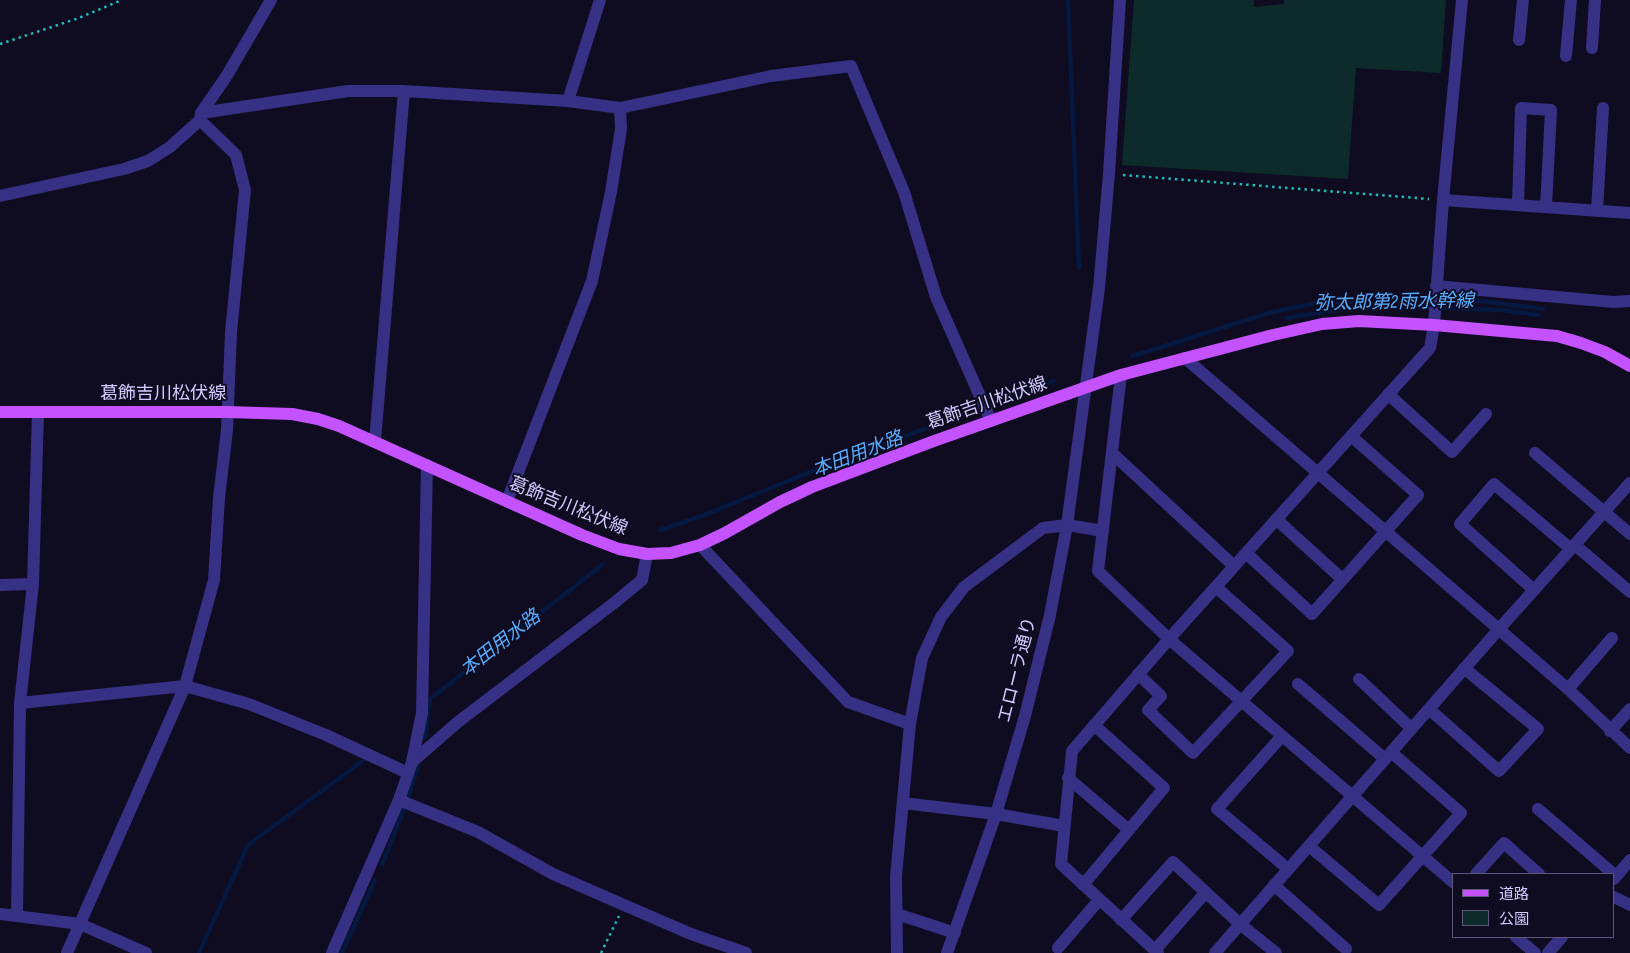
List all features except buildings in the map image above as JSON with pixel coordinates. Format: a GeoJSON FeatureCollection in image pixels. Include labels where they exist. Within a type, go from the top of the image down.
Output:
{"type":"FeatureCollection","features":[{"type":"Feature","properties":{"kind":"main road","name":"葛飾吉川松伏線"},"geometry":{"type":"LineString","coordinates":[[0,412],[227,412],[292,414],[309,417],[340,426],[375,441],[582,535],[619,549],[647,554],[671,554],[700,545],[812,487],[934,440],[1122,376],[1272,335],[1322,324],[1359,321],[1557,336],[1581,342],[1605,352],[1630,366]]}},
{"type":"Feature","properties":{"kind":"street"},"geometry":{"type":"LineString","coordinates":[[0,196],[124,169],[148,161],[170,146],[200,116],[226,77],[271,0]]}},
{"type":"Feature","properties":{"kind":"street"},"geometry":{"type":"LineString","coordinates":[[568,101],[600,0]]}},
{"type":"Feature","properties":{"kind":"street","name":"エローラ通り"},"geometry":{"type":"LineString","coordinates":[[947,953],[996,814],[1025,716],[1050,615],[1067,525],[1099,288],[1109,174],[1120,0]]}},
{"type":"Feature","properties":{"kind":"street"},"geometry":{"type":"LineString","coordinates":[[1206,892],[1157,952],[1061,864],[1072,752],[1169,639],[1430,348],[1433,338],[1443,200],[1462,0]]}},
{"type":"Feature","properties":{"kind":"street"},"geometry":{"type":"LineString","coordinates":[[1519,40],[1523,0]]}},
{"type":"Feature","properties":{"kind":"street"},"geometry":{"type":"LineString","coordinates":[[1566,56],[1572,0]]}},
{"type":"Feature","properties":{"kind":"street"},"geometry":{"type":"LineString","coordinates":[[1592,48],[1595,0]]}},
{"type":"Feature","properties":{"kind":"street"},"geometry":{"type":"LineString","coordinates":[[200,116],[348,91],[404,91],[568,101],[620,108],[771,76],[851,66],[904,192],[936,297],[991,422]]}},
{"type":"Feature","properties":{"kind":"street"},"geometry":{"type":"LineString","coordinates":[[375,441],[404,91]]}},
{"type":"Feature","properties":{"kind":"street"},"geometry":{"type":"LineString","coordinates":[[507,502],[592,281],[611,192],[621,129],[620,108]]}},
{"type":"Feature","properties":{"kind":"street"},"geometry":{"type":"LineString","coordinates":[[1518,205],[1520,108],[1551,110],[1546,207]]}},
{"type":"Feature","properties":{"kind":"street"},"geometry":{"type":"LineString","coordinates":[[1597,211],[1603,108]]}},
{"type":"Feature","properties":{"kind":"street"},"geometry":{"type":"LineString","coordinates":[[67,953],[185,686],[214,580],[219,498],[227,430],[231,332],[245,190],[236,156],[200,116]]}},
{"type":"Feature","properties":{"kind":"street"},"geometry":{"type":"LineString","coordinates":[[1443,200],[1630,213]]}},
{"type":"Feature","properties":{"kind":"street"},"geometry":{"type":"LineString","coordinates":[[1436,286],[1613,302],[1630,301]]}},
{"type":"Feature","properties":{"kind":"street"},"geometry":{"type":"LineString","coordinates":[[1185,358],[1568,689],[1630,748]]}},
{"type":"Feature","properties":{"kind":"street"},"geometry":{"type":"LineString","coordinates":[[1122,376],[1098,571],[1169,639],[1452,881]]}},
{"type":"Feature","properties":{"kind":"street"},"geometry":{"type":"LineString","coordinates":[[1388,394],[1452,452],[1486,414]]}},
{"type":"Feature","properties":{"kind":"street"},"geometry":{"type":"LineString","coordinates":[[17,915],[20,703],[33,584],[38,412]]}},
{"type":"Feature","properties":{"kind":"street"},"geometry":{"type":"LineString","coordinates":[[1246,554],[1312,614],[1418,495],[1351,436]]}},
{"type":"Feature","properties":{"kind":"street"},"geometry":{"type":"LineString","coordinates":[[1112,453],[1234,566]]}},
{"type":"Feature","properties":{"kind":"street"},"geometry":{"type":"LineString","coordinates":[[1535,453],[1630,534]]}},
{"type":"Feature","properties":{"kind":"street"},"geometry":{"type":"LineString","coordinates":[[332,953],[399,800],[410,767],[422,713],[427,465]]}},
{"type":"Feature","properties":{"kind":"street"},"geometry":{"type":"LineString","coordinates":[[1215,953],[1464,668],[1630,483]]}},
{"type":"Feature","properties":{"kind":"street"},"geometry":{"type":"LineString","coordinates":[[1534,590],[1460,524],[1494,484],[1630,592]]}},
{"type":"Feature","properties":{"kind":"street"},"geometry":{"type":"LineString","coordinates":[[1276,519],[1342,580]]}},
{"type":"Feature","properties":{"kind":"street"},"geometry":{"type":"LineString","coordinates":[[897,953],[896,876],[910,724],[922,658],[941,616],[964,587],[1043,528],[1067,525],[1103,532]]}},
{"type":"Feature","properties":{"kind":"street"},"geometry":{"type":"LineString","coordinates":[[700,545],[848,702],[910,724]]}},
{"type":"Feature","properties":{"kind":"street"},"geometry":{"type":"LineString","coordinates":[[410,767],[458,722],[642,580],[647,554]]}},
{"type":"Feature","properties":{"kind":"street"},"geometry":{"type":"LineString","coordinates":[[0,585],[33,584]]}},
{"type":"Feature","properties":{"kind":"street"},"geometry":{"type":"LineString","coordinates":[[1138,674],[1160,696],[1148,710],[1193,753],[1288,651],[1216,587]]}},
{"type":"Feature","properties":{"kind":"street"},"geometry":{"type":"LineString","coordinates":[[1568,689],[1612,638]]}},
{"type":"Feature","properties":{"kind":"street"},"geometry":{"type":"LineString","coordinates":[[1429,709],[1499,771],[1538,729],[1464,668]]}},
{"type":"Feature","properties":{"kind":"street"},"geometry":{"type":"LineString","coordinates":[[1359,679],[1412,728]]}},
{"type":"Feature","properties":{"kind":"street"},"geometry":{"type":"LineString","coordinates":[[1298,684],[1460,813],[1379,905],[1309,846]]}},
{"type":"Feature","properties":{"kind":"street"},"geometry":{"type":"LineString","coordinates":[[20,703],[185,686],[248,704],[410,767]]}},
{"type":"Feature","properties":{"kind":"street"},"geometry":{"type":"LineString","coordinates":[[1610,731],[1630,709]]}},
{"type":"Feature","properties":{"kind":"street"},"geometry":{"type":"LineString","coordinates":[[1083,886],[1164,788],[1094,726]]}},
{"type":"Feature","properties":{"kind":"street"},"geometry":{"type":"LineString","coordinates":[[1282,736],[1217,809],[1288,869]]}},
{"type":"Feature","properties":{"kind":"street"},"geometry":{"type":"LineString","coordinates":[[1068,778],[1129,830]]}},
{"type":"Feature","properties":{"kind":"street"},"geometry":{"type":"LineString","coordinates":[[399,800],[478,832],[554,874],[624,906],[691,934],[746,953]]}},
{"type":"Feature","properties":{"kind":"street"},"geometry":{"type":"LineString","coordinates":[[903,803],[996,814],[1064,826]]}},
{"type":"Feature","properties":{"kind":"street"},"geometry":{"type":"LineString","coordinates":[[1538,809],[1610,873]]}},
{"type":"Feature","properties":{"kind":"street"},"geometry":{"type":"LineString","coordinates":[[1477,873],[1504,843],[1538,873]]}},
{"type":"Feature","properties":{"kind":"street"},"geometry":{"type":"LineString","coordinates":[[1615,877],[1630,860]]}},
{"type":"Feature","properties":{"kind":"street"},"geometry":{"type":"LineString","coordinates":[[1121,920],[1173,862],[1240,924],[1276,953]]}},
{"type":"Feature","properties":{"kind":"street"},"geometry":{"type":"LineString","coordinates":[[1274,885],[1346,949]]}},
{"type":"Feature","properties":{"kind":"street"},"geometry":{"type":"LineString","coordinates":[[1615,898],[1630,905]]}},
{"type":"Feature","properties":{"kind":"street"},"geometry":{"type":"LineString","coordinates":[[1058,948],[1099,900]]}},
{"type":"Feature","properties":{"kind":"street"},"geometry":{"type":"LineString","coordinates":[[0,914],[80,924],[146,953]]}},
{"type":"Feature","properties":{"kind":"street"},"geometry":{"type":"LineString","coordinates":[[897,914],[955,933]]}},
{"type":"Feature","properties":{"kind":"street"},"geometry":{"type":"LineString","coordinates":[[1517,938],[1535,953]]}},
{"type":"Feature","properties":{"kind":"street"},"geometry":{"type":"LineString","coordinates":[[1548,953],[1561,938]]}},
{"type":"Feature","properties":{"kind":"path"},"geometry":{"type":"LineString","coordinates":[[0,44],[76,19],[122,0]]}},
{"type":"Feature","properties":{"kind":"path"},"geometry":{"type":"LineString","coordinates":[[1109,174],[1443,200]]}},
{"type":"Feature","properties":{"kind":"path"},"geometry":{"type":"LineString","coordinates":[[601,953],[624,906]]}},
{"type":"Feature","properties":{"kind":"green space"},"geometry":{"type":"Polygon","coordinates":[[[1134,0],[1254,0],[1254,7],[1284,4],[1284,0],[1446,0],[1441,73],[1356,68],[1348,179],[1122,165],[1134,0]]]}},
{"type":"Feature","properties":{"kind":"waterway","name":"弥太郎第2雨水幹線"},"geometry":{"type":"LineString","coordinates":[[1068,0],[1079,268]]}},
{"type":"Feature","properties":{"kind":"waterway","name":"弥太郎第2雨水幹線"},"geometry":{"type":"LineString","coordinates":[[1133,356],[1269,313],[1320,302],[1481,301],[1543,309]]}},
{"type":"Feature","properties":{"kind":"waterway","name":"本田用水路"},"geometry":{"type":"LineString","coordinates":[[1286,318],[1350,308],[1417,307],[1501,310],[1538,315]]}},
{"type":"Feature","properties":{"kind":"waterway","name":"本田用水路"},"geometry":{"type":"LineString","coordinates":[[661,530],[707,514],[835,462],[1054,381]]}},
{"type":"Feature","properties":{"kind":"waterway","name":"本田用水路"},"geometry":{"type":"LineString","coordinates":[[425,737],[430,699],[602,565]]}},
{"type":"Feature","properties":{"kind":"waterway"},"geometry":{"type":"LineString","coordinates":[[199,953],[248,845],[364,760]]}},
{"type":"Feature","properties":{"kind":"waterway","name":"本田用水路"},"geometry":{"type":"LineString","coordinates":[[408,797],[418,767]]}},
{"type":"Feature","properties":{"kind":"waterway","name":"本田用水路"},"geometry":{"type":"LineString","coordinates":[[382,865],[405,807]]}},
{"type":"Feature","properties":{"kind":"waterway","name":"本田用水路"},"geometry":{"type":"LineString","coordinates":[[342,953],[375,880]]}}]}
